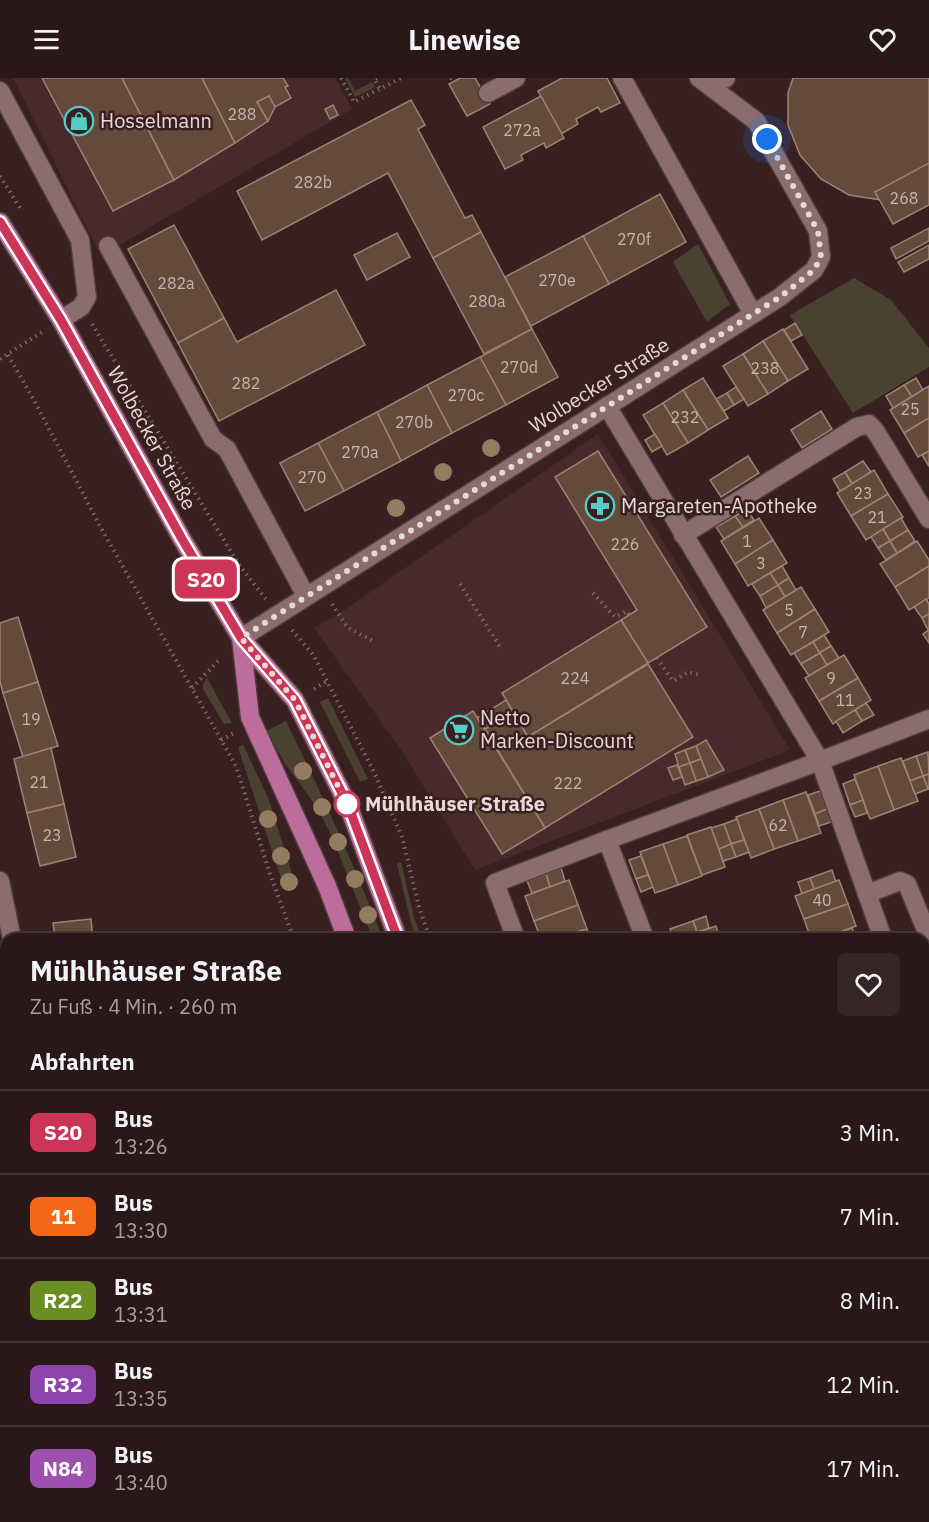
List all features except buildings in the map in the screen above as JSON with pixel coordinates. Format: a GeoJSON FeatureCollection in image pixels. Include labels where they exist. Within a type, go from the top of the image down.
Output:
{"type":"FeatureCollection","features":[{"type":"Feature","properties":{"kind":"main road","name":"Wolbecker Straße"},"geometry":{"type":"LineString","coordinates":[[0,222],[61,320],[182,539],[241,638],[295,700],[308,723],[348,805],[396,933]]}},
{"type":"Feature","properties":{"kind":"main road","name":"Wolbecker Straße"},"geometry":{"type":"LineString","coordinates":[[241,638],[250,717],[327,886],[345,933]]}},
{"type":"Feature","properties":{"kind":"street"},"geometry":{"type":"LineString","coordinates":[[488,93],[516,78]]}},
{"type":"Feature","properties":{"kind":"street"},"geometry":{"type":"LineString","coordinates":[[622,78],[753,314]]}},
{"type":"Feature","properties":{"kind":"street"},"geometry":{"type":"LineString","coordinates":[[704,82],[726,78]]}},
{"type":"Feature","properties":{"kind":"street","name":"Wolbecker Straße"},"geometry":{"type":"LineString","coordinates":[[241,638],[780,297],[814,270],[821,257],[818,231],[756,121],[704,82]]}},
{"type":"Feature","properties":{"kind":"street"},"geometry":{"type":"LineString","coordinates":[[0,91],[80,240],[87,297],[81,307],[61,320]]}},
{"type":"Feature","properties":{"kind":"street"},"geometry":{"type":"LineString","coordinates":[[108,246],[213,439],[227,449],[313,591]]}},
{"type":"Feature","properties":{"kind":"street"},"geometry":{"type":"LineString","coordinates":[[607,406],[820,761],[881,933]]}},
{"type":"Feature","properties":{"kind":"street"},"geometry":{"type":"LineString","coordinates":[[683,535],[857,427],[868,424],[876,432],[929,519]]}},
{"type":"Feature","properties":{"kind":"street"},"geometry":{"type":"LineString","coordinates":[[514,933],[495,883],[929,719]]}},
{"type":"Feature","properties":{"kind":"street"},"geometry":{"type":"LineString","coordinates":[[607,840],[643,933]]}},
{"type":"Feature","properties":{"kind":"street"},"geometry":{"type":"LineString","coordinates":[[0,881],[11,933]]}},
{"type":"Feature","properties":{"kind":"street"},"geometry":{"type":"LineString","coordinates":[[867,894],[900,881],[907,884],[927,933]]}},
{"type":"Feature","properties":{"kind":"path"},"geometry":{"type":"LineString","coordinates":[[341,78],[354,102],[401,78]]}},
{"type":"Feature","properties":{"kind":"path"},"geometry":{"type":"LineString","coordinates":[[377,78],[374,80],[380,89]]}},
{"type":"Feature","properties":{"kind":"path"},"geometry":{"type":"LineString","coordinates":[[0,176],[25,216]]}},
{"type":"Feature","properties":{"kind":"path"},"geometry":{"type":"LineString","coordinates":[[81,307],[239,565],[314,656],[373,770],[402,837],[428,933]]}},
{"type":"Feature","properties":{"kind":"path"},"geometry":{"type":"LineString","coordinates":[[0,359],[61,320]]}},
{"type":"Feature","properties":{"kind":"path"},"geometry":{"type":"LineString","coordinates":[[8,355],[101,528],[236,766],[270,874],[292,933]]}},
{"type":"Feature","properties":{"kind":"path"},"geometry":{"type":"LineString","coordinates":[[460,584],[502,650]]}},
{"type":"Feature","properties":{"kind":"path"},"geometry":{"type":"LineString","coordinates":[[313,591],[347,627],[373,641]]}},
{"type":"Feature","properties":{"kind":"path"},"geometry":{"type":"LineString","coordinates":[[593,593],[615,617],[627,611],[629,615]]}},
{"type":"Feature","properties":{"kind":"path"},"geometry":{"type":"LineString","coordinates":[[192,688],[241,638]]}},
{"type":"Feature","properties":{"kind":"path"},"geometry":{"type":"LineString","coordinates":[[657,657],[673,681],[688,672],[699,675]]}},
{"type":"Feature","properties":{"kind":"shaded area"},"geometry":{"type":"Polygon","coordinates":[[[13,78],[335,78],[352,109],[101,256],[13,78]]]}},
{"type":"Feature","properties":{"kind":"shaded area"},"geometry":{"type":"Polygon","coordinates":[[[345,78],[348,78],[355,91],[372,82],[375,87],[355,97],[345,78]]]}},
{"type":"Feature","properties":{"kind":"shaded area"},"geometry":{"type":"Polygon","coordinates":[[[698,244],[730,304],[707,322],[673,262],[698,244]]]}},
{"type":"Feature","properties":{"kind":"shaded area"},"geometry":{"type":"Polygon","coordinates":[[[854,278],[891,300],[929,348],[929,367],[853,413],[790,315],[854,278]]]}},
{"type":"Feature","properties":{"kind":"shaded area"},"geometry":{"type":"Polygon","coordinates":[[[598,434],[790,750],[475,870],[402,751],[314,628],[346,609],[598,434]]]}},
{"type":"Feature","properties":{"kind":"shaded area"},"geometry":{"type":"Polygon","coordinates":[[[207,678],[232,723],[224,724],[203,689],[207,678]]]}},
{"type":"Feature","properties":{"kind":"shaded area"},"geometry":{"type":"Polygon","coordinates":[[[328,698],[368,779],[360,782],[320,702],[328,698]]]}},
{"type":"Feature","properties":{"kind":"shaded area"},"geometry":{"type":"Polygon","coordinates":[[[286,721],[337,829],[381,933],[371,933],[330,832],[316,806],[286,765],[266,731],[286,721]]]}},
{"type":"Feature","properties":{"kind":"shaded area"},"geometry":{"type":"Polygon","coordinates":[[[243,744],[269,800],[295,883],[284,888],[239,750],[243,744]]]}},
{"type":"Feature","properties":{"kind":"shaded area"},"geometry":{"type":"Polygon","coordinates":[[[401,862],[420,933],[414,933],[397,864],[401,862]]]}},
{"type":"Feature","properties":{"kind":"bus line","name":"S20"},"geometry":{"type":"LineString","coordinates":[[0,222],[61,320],[182,539],[241,638],[295,700],[308,723],[348,805],[396,933]]}},
{"type":"Feature","properties":{"kind":"place","name":"Hosselmann"},"geometry":{"type":"Point","coordinates":[79,121]}},
{"type":"Feature","properties":{"kind":"place","name":"Margareten-Apotheke"},"geometry":{"type":"Point","coordinates":[600,506]}},
{"type":"Feature","properties":{"kind":"place","name":"Netto Marken-Discount"},"geometry":{"type":"Point","coordinates":[459,730]}},
{"type":"Feature","properties":{"kind":"place","name":"Mühlhäuser Straße"},"geometry":{"type":"Point","coordinates":[347,804]}},
{"type":"Feature","properties":{"kind":"route"},"geometry":{"type":"LineString","coordinates":[[347,804],[295,700],[241,638],[780,297],[814,270],[821,257],[818,231],[767,139]]}}]}
